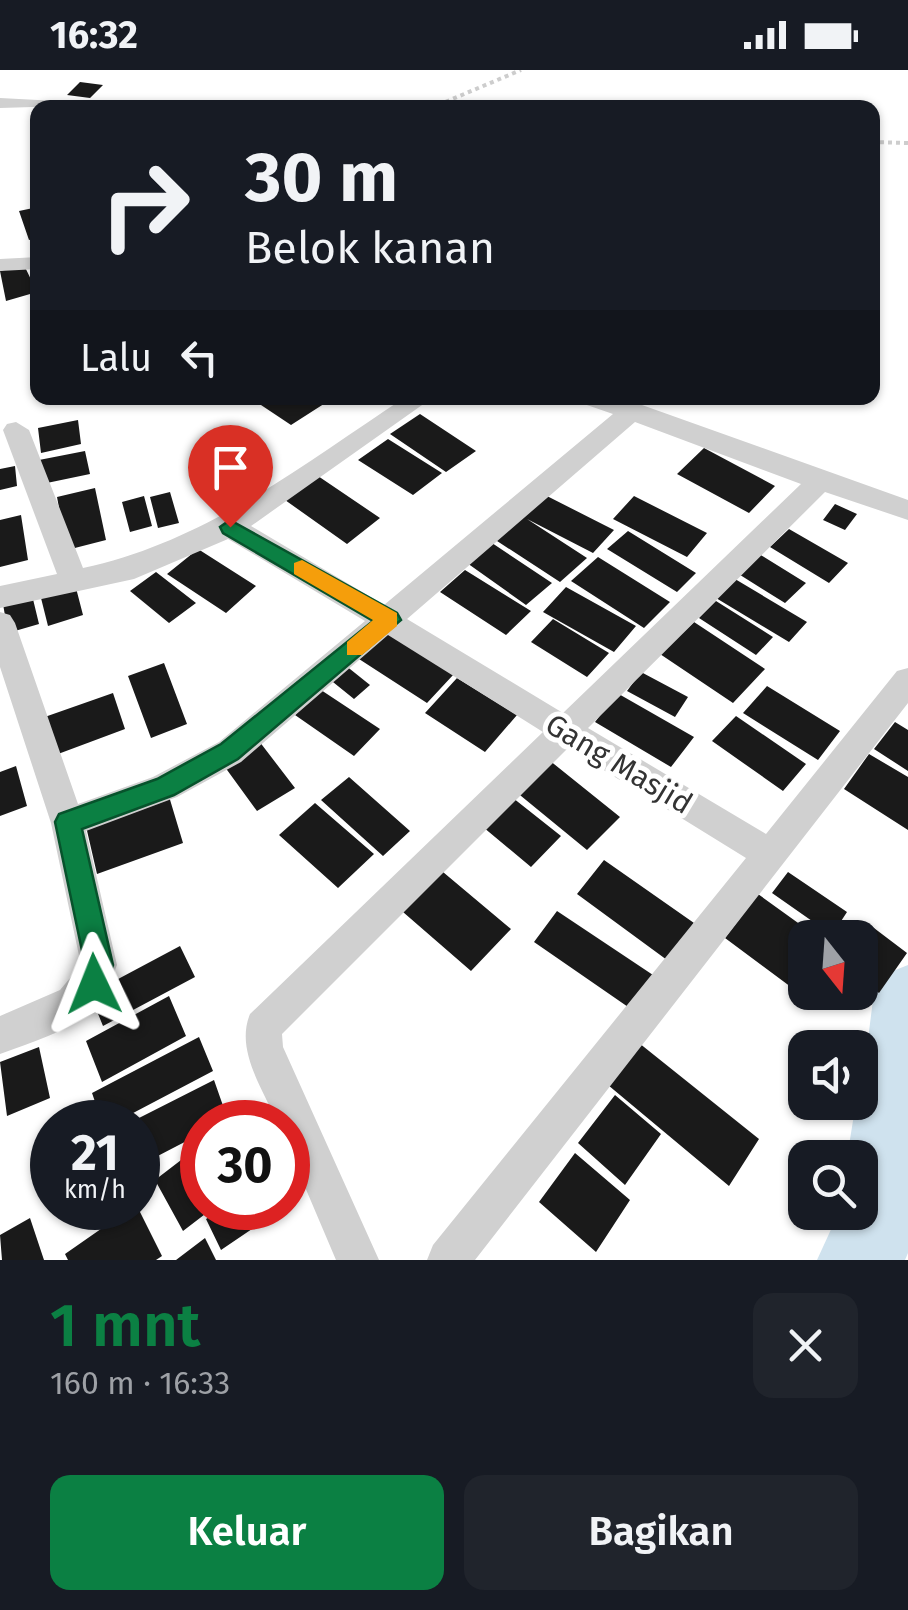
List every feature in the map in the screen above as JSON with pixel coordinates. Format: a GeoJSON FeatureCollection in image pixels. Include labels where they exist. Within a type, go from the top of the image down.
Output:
{"type":"FeatureCollection","features":[{"type":"Feature","properties":{"kind":"street"},"geometry":{"type":"LineString","coordinates":[[0,103],[30,105]]}},
{"type":"Feature","properties":{"kind":"street"},"geometry":{"type":"LineString","coordinates":[[0,265],[30,263]]}},
{"type":"Feature","properties":{"kind":"street"},"geometry":{"type":"LineString","coordinates":[[0,598],[134,568],[230,527],[410,405]]}},
{"type":"Feature","properties":{"kind":"street"},"geometry":{"type":"LineString","coordinates":[[615,405],[820,482],[908,510]]}},
{"type":"Feature","properties":{"kind":"street"},"geometry":{"type":"LineString","coordinates":[[68,822],[165,787],[230,752],[633,411]]}},
{"type":"Feature","properties":{"kind":"street"},"geometry":{"type":"LineString","coordinates":[[16,430],[74,582]]}},
{"type":"Feature","properties":{"kind":"street"},"geometry":{"type":"LineString","coordinates":[[358,1260],[264,1048],[263,1027],[820,482]]}},
{"type":"Feature","properties":{"kind":"street","name":"Gang Masjid"},"geometry":{"type":"LineString","coordinates":[[230,527],[390,620],[564,732],[772,856]]}},
{"type":"Feature","properties":{"kind":"street"},"geometry":{"type":"LineString","coordinates":[[0,623],[68,822],[99,965],[94,984],[76,1005],[0,1035]]}},
{"type":"Feature","properties":{"kind":"street"},"geometry":{"type":"LineString","coordinates":[[448,1260],[908,680]]}},
{"type":"Feature","properties":{"kind":"path"},"geometry":{"type":"LineString","coordinates":[[450,100],[522,70]]}},
{"type":"Feature","properties":{"kind":"path"},"geometry":{"type":"LineString","coordinates":[[880,142],[908,143]]}},
{"type":"Feature","properties":{"kind":"building"},"geometry":{"type":"Polygon","coordinates":[[[80,82],[103,85],[90,98],[67,95],[80,82]]]}},
{"type":"Feature","properties":{"kind":"building"},"geometry":{"type":"Polygon","coordinates":[[[30,209],[30,240],[29,240],[19,211],[30,209]]]}},
{"type":"Feature","properties":{"kind":"building"},"geometry":{"type":"Polygon","coordinates":[[[24,265],[30,277],[30,294],[6,301],[0,271],[24,265]]]}},
{"type":"Feature","properties":{"kind":"building"},"geometry":{"type":"Polygon","coordinates":[[[261,405],[322,405],[291,425],[261,405]]]}},
{"type":"Feature","properties":{"kind":"building"},"geometry":{"type":"Polygon","coordinates":[[[420,414],[476,451],[446,472],[390,434],[420,414]]]}},
{"type":"Feature","properties":{"kind":"building"},"geometry":{"type":"Polygon","coordinates":[[[78,420],[81,444],[41,453],[38,428],[78,420]]]}},
{"type":"Feature","properties":{"kind":"building"},"geometry":{"type":"Polygon","coordinates":[[[388,439],[442,473],[413,495],[358,460],[388,439]]]}},
{"type":"Feature","properties":{"kind":"building"},"geometry":{"type":"Polygon","coordinates":[[[704,448],[775,486],[749,513],[677,474],[704,448]]]}},
{"type":"Feature","properties":{"kind":"building"},"geometry":{"type":"Polygon","coordinates":[[[85,451],[90,474],[42,484],[39,460],[85,451]]]}},
{"type":"Feature","properties":{"kind":"building"},"geometry":{"type":"Polygon","coordinates":[[[15,466],[17,486],[0,490],[0,469],[15,466]]]}},
{"type":"Feature","properties":{"kind":"building"},"geometry":{"type":"Polygon","coordinates":[[[318,476],[380,518],[347,544],[285,500],[318,476]]]}},
{"type":"Feature","properties":{"kind":"building"},"geometry":{"type":"Polygon","coordinates":[[[95,488],[106,540],[67,550],[57,497],[95,488]]]}},
{"type":"Feature","properties":{"kind":"building"},"geometry":{"type":"Polygon","coordinates":[[[170,492],[179,523],[158,528],[150,497],[170,492]]]}},
{"type":"Feature","properties":{"kind":"building"},"geometry":{"type":"Polygon","coordinates":[[[543,494],[614,530],[593,553],[527,519],[587,558],[560,582],[494,539],[543,494]]]}},
{"type":"Feature","properties":{"kind":"building"},"geometry":{"type":"Polygon","coordinates":[[[144,496],[152,526],[130,532],[122,502],[144,496]]]}},
{"type":"Feature","properties":{"kind":"building"},"geometry":{"type":"Polygon","coordinates":[[[634,496],[707,533],[687,557],[613,519],[634,496]]]}},
{"type":"Feature","properties":{"kind":"building"},"geometry":{"type":"Polygon","coordinates":[[[835,504],[857,514],[845,530],[823,520],[835,504]]]}},
{"type":"Feature","properties":{"kind":"building"},"geometry":{"type":"Polygon","coordinates":[[[21,515],[28,560],[0,567],[0,520],[21,515]]]}},
{"type":"Feature","properties":{"kind":"building"},"geometry":{"type":"Polygon","coordinates":[[[789,529],[848,563],[829,583],[770,547],[789,529]]]}},
{"type":"Feature","properties":{"kind":"building"},"geometry":{"type":"Polygon","coordinates":[[[628,531],[696,573],[677,592],[607,549],[628,531]]]}},
{"type":"Feature","properties":{"kind":"building"},"geometry":{"type":"Polygon","coordinates":[[[492,543],[552,583],[526,605],[467,563],[492,543]]]}},
{"type":"Feature","properties":{"kind":"building"},"geometry":{"type":"Polygon","coordinates":[[[198,549],[256,586],[226,613],[167,574],[198,549]]]}},
{"type":"Feature","properties":{"kind":"building"},"geometry":{"type":"Polygon","coordinates":[[[759,554],[806,583],[785,603],[737,573],[759,554]]]}},
{"type":"Feature","properties":{"kind":"building"},"geometry":{"type":"Polygon","coordinates":[[[598,557],[670,602],[644,628],[571,581],[598,557]]]}},
{"type":"Feature","properties":{"kind":"building"},"geometry":{"type":"Polygon","coordinates":[[[465,570],[531,611],[506,635],[440,592],[465,570]]]}},
{"type":"Feature","properties":{"kind":"building"},"geometry":{"type":"Polygon","coordinates":[[[156,572],[196,603],[169,623],[130,591],[156,572]]]}},
{"type":"Feature","properties":{"kind":"building"},"geometry":{"type":"Polygon","coordinates":[[[735,579],[807,622],[789,642],[716,598],[735,579]]]}},
{"type":"Feature","properties":{"kind":"building"},"geometry":{"type":"Polygon","coordinates":[[[566,587],[636,626],[614,652],[543,612],[566,587]]]}},
{"type":"Feature","properties":{"kind":"building"},"geometry":{"type":"Polygon","coordinates":[[[76,588],[83,615],[48,626],[41,598],[76,588]]]}},
{"type":"Feature","properties":{"kind":"building"},"geometry":{"type":"Polygon","coordinates":[[[32,595],[39,624],[8,633],[3,604],[32,595]]]}},
{"type":"Feature","properties":{"kind":"building"},"geometry":{"type":"Polygon","coordinates":[[[716,601],[773,637],[756,655],[699,618],[716,601]]]}},
{"type":"Feature","properties":{"kind":"building"},"geometry":{"type":"Polygon","coordinates":[[[553,619],[609,653],[587,677],[531,642],[553,619]]]}},
{"type":"Feature","properties":{"kind":"building"},"geometry":{"type":"Polygon","coordinates":[[[694,622],[765,669],[733,703],[660,654],[694,622]]]}},
{"type":"Feature","properties":{"kind":"building"},"geometry":{"type":"Polygon","coordinates":[[[386,633],[454,674],[427,703],[359,659],[386,633]]]}},
{"type":"Feature","properties":{"kind":"building"},"geometry":{"type":"Polygon","coordinates":[[[164,663],[187,724],[151,738],[128,676],[164,663]]]}},
{"type":"Feature","properties":{"kind":"building"},"geometry":{"type":"Polygon","coordinates":[[[345,665],[370,685],[354,699],[328,678],[345,665]]]}},
{"type":"Feature","properties":{"kind":"building"},"geometry":{"type":"Polygon","coordinates":[[[641,672],[688,697],[675,717],[627,691],[641,672]]]}},
{"type":"Feature","properties":{"kind":"building"},"geometry":{"type":"Polygon","coordinates":[[[457,678],[517,715],[485,752],[425,713],[457,678]]]}},
{"type":"Feature","properties":{"kind":"building"},"geometry":{"type":"Polygon","coordinates":[[[767,686],[840,731],[818,760],[743,713],[767,686]]]}},
{"type":"Feature","properties":{"kind":"building"},"geometry":{"type":"Polygon","coordinates":[[[321,690],[380,729],[354,756],[295,715],[321,690]]]}},
{"type":"Feature","properties":{"kind":"building"},"geometry":{"type":"Polygon","coordinates":[[[113,693],[125,729],[50,757],[39,719],[113,693]]]}},
{"type":"Feature","properties":{"kind":"building"},"geometry":{"type":"Polygon","coordinates":[[[617,693],[694,737],[671,767],[595,722],[617,693]]]}},
{"type":"Feature","properties":{"kind":"building"},"geometry":{"type":"Polygon","coordinates":[[[736,716],[806,764],[783,791],[712,741],[736,716]]]}},
{"type":"Feature","properties":{"kind":"building"},"geometry":{"type":"Polygon","coordinates":[[[895,722],[908,730],[908,771],[874,749],[895,722]]]}},
{"type":"Feature","properties":{"kind":"building"},"geometry":{"type":"Polygon","coordinates":[[[259,741],[295,788],[257,811],[222,763],[259,741]]]}},
{"type":"Feature","properties":{"kind":"building"},"geometry":{"type":"Polygon","coordinates":[[[869,754],[908,777],[908,830],[844,789],[869,754]]]}},
{"type":"Feature","properties":{"kind":"building"},"geometry":{"type":"Polygon","coordinates":[[[549,760],[620,817],[587,850],[515,791],[549,760]]]}},
{"type":"Feature","properties":{"kind":"building"},"geometry":{"type":"Polygon","coordinates":[[[16,766],[27,806],[0,816],[0,772],[16,766]]]}},
{"type":"Feature","properties":{"kind":"building"},"geometry":{"type":"Polygon","coordinates":[[[349,777],[410,831],[383,856],[321,800],[349,777]]]}},
{"type":"Feature","properties":{"kind":"building"},"geometry":{"type":"Polygon","coordinates":[[[168,793],[183,843],[97,874],[85,822],[168,793]]]}},
{"type":"Feature","properties":{"kind":"building"},"geometry":{"type":"Polygon","coordinates":[[[513,798],[561,836],[531,867],[483,827],[513,798]]]}},
{"type":"Feature","properties":{"kind":"building"},"geometry":{"type":"Polygon","coordinates":[[[315,803],[374,854],[338,888],[279,835],[315,803]]]}},
{"type":"Feature","properties":{"kind":"building"},"geometry":{"type":"Polygon","coordinates":[[[604,860],[694,923],[667,960],[577,894],[604,860]]]}},
{"type":"Feature","properties":{"kind":"building"},"geometry":{"type":"Polygon","coordinates":[[[443,872],[511,929],[471,971],[403,912],[443,872]]]}},
{"type":"Feature","properties":{"kind":"building"},"geometry":{"type":"Polygon","coordinates":[[[788,872],[847,912],[842,920],[811,920],[772,893],[788,872]]]}},
{"type":"Feature","properties":{"kind":"building"},"geometry":{"type":"Polygon","coordinates":[[[758,894],[794,920],[788,920],[788,985],[725,938],[758,894]]]}},
{"type":"Feature","properties":{"kind":"building"},"geometry":{"type":"Polygon","coordinates":[[[557,911],[653,975],[631,1009],[534,942],[557,911]]]}},
{"type":"Feature","properties":{"kind":"building"},"geometry":{"type":"Polygon","coordinates":[[[878,931],[907,953],[878,992],[878,931]]]}},
{"type":"Feature","properties":{"kind":"building"},"geometry":{"type":"Polygon","coordinates":[[[180,946],[195,977],[103,1026],[90,994],[180,946]]]}},
{"type":"Feature","properties":{"kind":"building"},"geometry":{"type":"Polygon","coordinates":[[[169,996],[186,1036],[102,1082],[86,1041],[169,996]]]}},
{"type":"Feature","properties":{"kind":"building"},"geometry":{"type":"Polygon","coordinates":[[[199,1037],[213,1071],[158,1100],[94,1100],[92,1093],[199,1037]]]}},
{"type":"Feature","properties":{"kind":"building"},"geometry":{"type":"Polygon","coordinates":[[[639,1043],[759,1139],[729,1186],[608,1085],[639,1043]]]}},
{"type":"Feature","properties":{"kind":"building"},"geometry":{"type":"Polygon","coordinates":[[[39,1047],[50,1098],[30,1100],[30,1106],[7,1116],[0,1062],[39,1047]]]}},
{"type":"Feature","properties":{"kind":"building"},"geometry":{"type":"Polygon","coordinates":[[[214,1080],[221,1100],[180,1100],[180,1144],[160,1155],[160,1107],[214,1080]]]}},
{"type":"Feature","properties":{"kind":"building"},"geometry":{"type":"Polygon","coordinates":[[[615,1095],[661,1134],[625,1185],[578,1143],[615,1095]]]}},
{"type":"Feature","properties":{"kind":"building"},"geometry":{"type":"Polygon","coordinates":[[[575,1153],[630,1200],[596,1252],[539,1202],[575,1153]]]}},
{"type":"Feature","properties":{"kind":"building"},"geometry":{"type":"Polygon","coordinates":[[[180,1161],[180,1226],[160,1189],[160,1176],[180,1161]]]}},
{"type":"Feature","properties":{"kind":"building"},"geometry":{"type":"Polygon","coordinates":[[[30,1218],[30,1230],[34,1230],[44,1260],[2,1260],[0,1235],[30,1218]]]}},
{"type":"Feature","properties":{"kind":"building"},"geometry":{"type":"Polygon","coordinates":[[[99,1230],[149,1230],[162,1256],[156,1260],[68,1260],[65,1254],[99,1230]]]}},
{"type":"Feature","properties":{"kind":"building"},"geometry":{"type":"Polygon","coordinates":[[[211,1230],[251,1230],[221,1250],[211,1230]]]}},
{"type":"Feature","properties":{"kind":"building"},"geometry":{"type":"Polygon","coordinates":[[[205,1238],[216,1260],[176,1260],[205,1238]]]}},
{"type":"Feature","properties":{"kind":"waterway"},"geometry":{"type":"LineString","coordinates":[[858,1260],[875,1236],[908,1000]]}},
{"type":"Feature","properties":{"kind":"slow traffic"},"geometry":{"type":"LineString","coordinates":[[302,568],[390,620],[355,648]]}},
{"type":"Feature","properties":{"kind":"route"},"geometry":{"type":"LineString","coordinates":[[94,984],[99,965],[68,822],[165,787],[230,752],[390,620],[230,527]]}}]}
